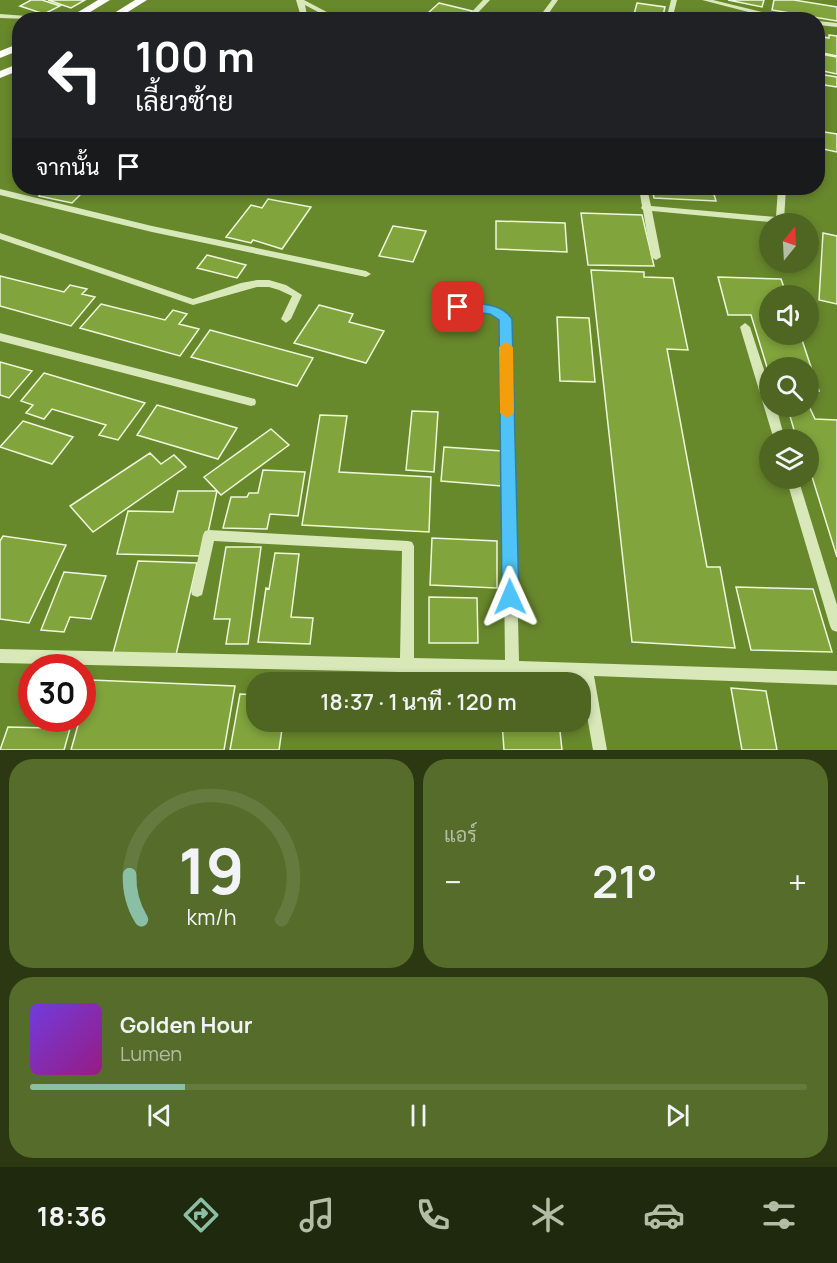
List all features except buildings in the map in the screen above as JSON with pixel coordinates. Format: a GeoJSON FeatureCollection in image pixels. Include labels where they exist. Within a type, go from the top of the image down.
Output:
{"type":"FeatureCollection","features":[{"type":"Feature","properties":{"kind":"main road"},"geometry":{"type":"LineString","coordinates":[[83,12],[105,0]]}},
{"type":"Feature","properties":{"kind":"main road"},"geometry":{"type":"LineString","coordinates":[[121,12],[142,0]]}},
{"type":"Feature","properties":{"kind":"street"},"geometry":{"type":"LineString","coordinates":[[300,0],[323,12]]}},
{"type":"Feature","properties":{"kind":"street"},"geometry":{"type":"LineString","coordinates":[[475,12],[487,0]]}},
{"type":"Feature","properties":{"kind":"street"},"geometry":{"type":"LineString","coordinates":[[705,0],[756,12]]}},
{"type":"Feature","properties":{"kind":"street"},"geometry":{"type":"LineString","coordinates":[[13,195],[152,228],[366,274]]}},
{"type":"Feature","properties":{"kind":"street"},"geometry":{"type":"LineString","coordinates":[[643,195],[656,257]]}},
{"type":"Feature","properties":{"kind":"street"},"geometry":{"type":"LineString","coordinates":[[645,208],[780,220],[782,195]]}},
{"type":"Feature","properties":{"kind":"street"},"geometry":{"type":"LineString","coordinates":[[0,236],[193,302],[213,298],[236,286],[267,282],[283,286],[297,295],[286,319]]}},
{"type":"Feature","properties":{"kind":"street"},"geometry":{"type":"LineString","coordinates":[[458,307],[491,310],[501,313],[506,319],[512,667]]}},
{"type":"Feature","properties":{"kind":"street"},"geometry":{"type":"LineString","coordinates":[[745,327],[759,371]]}},
{"type":"Feature","properties":{"kind":"street"},"geometry":{"type":"LineString","coordinates":[[0,337],[251,402]]}},
{"type":"Feature","properties":{"kind":"street"},"geometry":{"type":"LineString","coordinates":[[795,489],[837,626]]}},
{"type":"Feature","properties":{"kind":"street"},"geometry":{"type":"LineString","coordinates":[[197,591],[209,535],[408,546],[407,666]]}},
{"type":"Feature","properties":{"kind":"street"},"geometry":{"type":"LineString","coordinates":[[0,656],[512,667],[837,678]]}},
{"type":"Feature","properties":{"kind":"street"},"geometry":{"type":"LineString","coordinates":[[586,669],[600,750]]}},
{"type":"Feature","properties":{"kind":"slow traffic"},"geometry":{"type":"LineString","coordinates":[[506,347],[507,413]]}},
{"type":"Feature","properties":{"kind":"route"},"geometry":{"type":"LineString","coordinates":[[458,307],[491,310],[501,313],[506,319],[510,597]]}}]}
